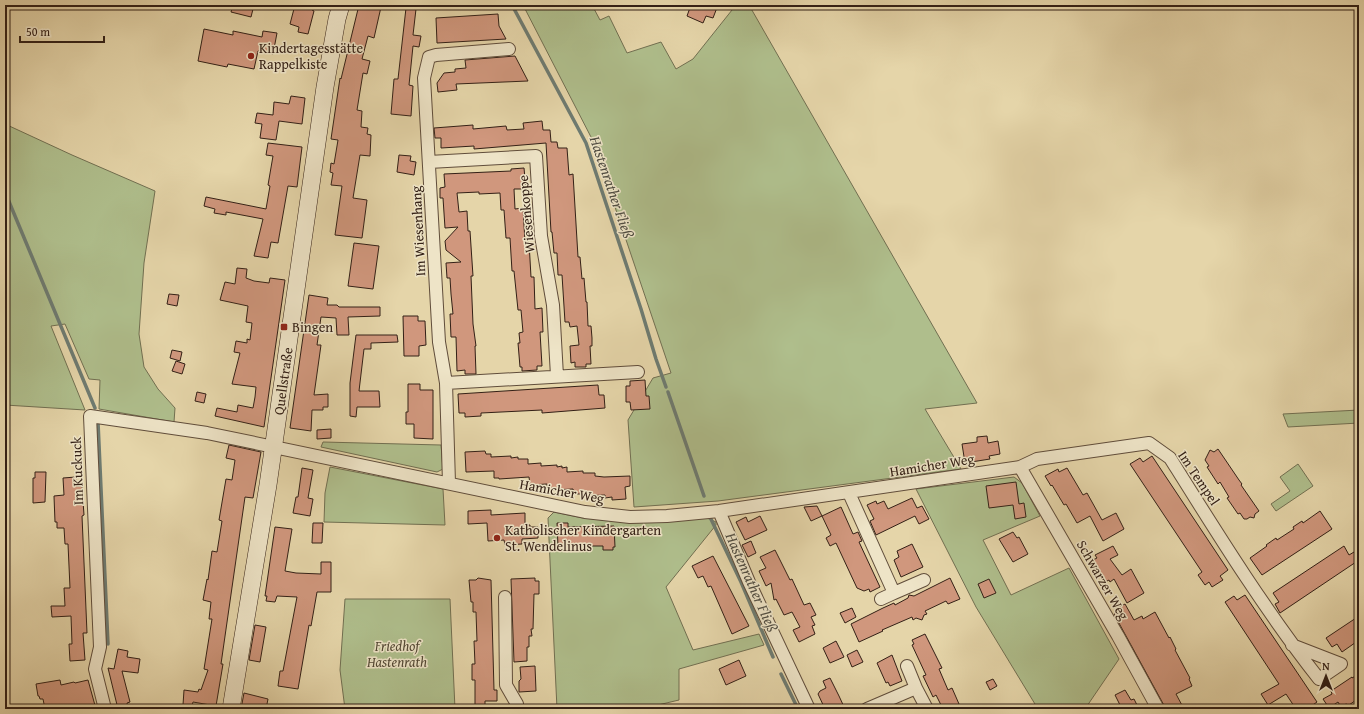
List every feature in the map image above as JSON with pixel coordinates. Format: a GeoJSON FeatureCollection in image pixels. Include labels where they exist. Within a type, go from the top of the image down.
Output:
{"type":"FeatureCollection","features":[{"type":"Feature","properties":{"kind":"main road","name":"Quellstraße"},"geometry":{"type":"LineString","coordinates":[[231,709],[274,446],[324,94],[337,19],[341,5]]}},
{"type":"Feature","properties":{"kind":"street","name":"Im Wiesenhang"},"geometry":{"type":"LineString","coordinates":[[449,483],[446,383],[439,342],[424,78],[429,57],[436,55],[509,49]]}},
{"type":"Feature","properties":{"kind":"street","name":"Wiesenkoppe"},"geometry":{"type":"LineString","coordinates":[[429,162],[536,156],[541,236],[553,305],[557,376]]}},
{"type":"Feature","properties":{"kind":"street"},"geometry":{"type":"LineString","coordinates":[[446,383],[638,372]]}},
{"type":"Feature","properties":{"kind":"street","name":"Im Kuckuck"},"geometry":{"type":"LineString","coordinates":[[105,709],[95,669],[100,647],[90,416],[207,433],[274,446]]}},
{"type":"Feature","properties":{"kind":"street","name":"Im Tempel"},"geometry":{"type":"LineString","coordinates":[[1020,467],[1037,459],[1149,444],[1170,458],[1292,645]]}},
{"type":"Feature","properties":{"kind":"street","name":"Hamicher Weg"},"geometry":{"type":"LineString","coordinates":[[274,446],[585,512],[630,517],[667,516],[719,511],[1020,467]]}},
{"type":"Feature","properties":{"kind":"street","name":"Schwarzer Weg"},"geometry":{"type":"LineString","coordinates":[[1020,467],[1118,636],[1158,709]]}},
{"type":"Feature","properties":{"kind":"street"},"geometry":{"type":"LineString","coordinates":[[849,493],[894,593]]}},
{"type":"Feature","properties":{"kind":"street"},"geometry":{"type":"LineString","coordinates":[[719,511],[749,582],[809,709]]}},
{"type":"Feature","properties":{"kind":"street"},"geometry":{"type":"LineString","coordinates":[[881,599],[924,580]]}},
{"type":"Feature","properties":{"kind":"street"},"geometry":{"type":"LineString","coordinates":[[505,597],[506,685],[517,704],[515,709]]}},
{"type":"Feature","properties":{"kind":"street"},"geometry":{"type":"LineString","coordinates":[[907,666],[926,707]]}},
{"type":"Feature","properties":{"kind":"street"},"geometry":{"type":"LineString","coordinates":[[867,709],[916,688]]}},
{"type":"Feature","properties":{"kind":"green space"},"geometry":{"type":"Polygon","coordinates":[[[523,5],[592,5],[600,20],[609,16],[627,53],[661,42],[676,69],[693,59],[736,5],[749,5],[977,403],[925,409],[961,469],[718,501],[634,507],[628,420],[653,378],[671,373],[592,139],[523,5]]]}},
{"type":"Feature","properties":{"kind":"green space"},"geometry":{"type":"Polygon","coordinates":[[[5,124],[155,191],[144,263],[139,334],[144,367],[158,389],[175,408],[174,422],[99,409],[100,380],[89,379],[65,324],[51,326],[85,410],[5,405],[5,124]]]}},
{"type":"Feature","properties":{"kind":"green space"},"geometry":{"type":"Polygon","coordinates":[[[1359,410],[1359,423],[1288,427],[1283,414],[1359,410]]]}},
{"type":"Feature","properties":{"kind":"green space"},"geometry":{"type":"Polygon","coordinates":[[[323,442],[441,445],[443,469],[437,472],[321,447],[323,442]]]}},
{"type":"Feature","properties":{"kind":"green space"},"geometry":{"type":"Polygon","coordinates":[[[1298,464],[1313,486],[1276,511],[1271,504],[1290,491],[1280,477],[1298,464]]]}},
{"type":"Feature","properties":{"kind":"green space"},"geometry":{"type":"Polygon","coordinates":[[[330,467],[443,489],[445,525],[324,522],[325,493],[330,467]]]}},
{"type":"Feature","properties":{"kind":"green space"},"geometry":{"type":"Polygon","coordinates":[[[1014,477],[1022,483],[1040,516],[983,540],[1011,595],[1069,568],[1119,659],[1087,706],[1089,709],[1038,709],[976,607],[916,489],[1014,477]]]}},
{"type":"Feature","properties":{"kind":"green space"},"geometry":{"type":"Polygon","coordinates":[[[554,512],[583,518],[629,522],[707,518],[716,522],[716,525],[666,587],[693,650],[759,634],[764,645],[679,669],[679,700],[641,709],[557,709],[548,518],[554,512]]]}},
{"type":"Feature","properties":{"kind":"green space","name":"Friedhof Hastenrath"},"geometry":{"type":"Polygon","coordinates":[[[345,599],[450,599],[455,709],[345,709],[340,670],[345,599]]]}},
{"type":"Feature","properties":{"kind":"building"},"geometry":{"type":"Polygon","coordinates":[[[233,5],[254,5],[251,17],[231,12],[233,5]]]}},
{"type":"Feature","properties":{"kind":"building"},"geometry":{"type":"Polygon","coordinates":[[[295,5],[313,5],[312,10],[314,11],[308,34],[298,32],[299,27],[290,24],[295,5]]]}},
{"type":"Feature","properties":{"kind":"building"},"geometry":{"type":"Polygon","coordinates":[[[359,5],[381,7],[374,38],[368,36],[362,59],[370,61],[367,74],[363,73],[357,110],[362,111],[361,127],[368,128],[367,134],[371,135],[370,156],[360,155],[353,198],[367,200],[362,238],[335,235],[342,186],[331,185],[333,173],[330,172],[331,163],[334,164],[338,140],[331,139],[340,78],[341,79],[359,5]]]}},
{"type":"Feature","properties":{"kind":"building"},"geometry":{"type":"Polygon","coordinates":[[[691,5],[718,5],[713,18],[706,16],[703,23],[687,16],[691,5]]]}},
{"type":"Feature","properties":{"kind":"building"},"geometry":{"type":"Polygon","coordinates":[[[406,8],[416,9],[413,35],[421,36],[419,47],[413,46],[409,85],[413,86],[411,116],[391,114],[394,79],[398,79],[406,8]]]}},
{"type":"Feature","properties":{"kind":"building"},"geometry":{"type":"Polygon","coordinates":[[[498,14],[499,26],[506,39],[437,43],[436,18],[498,14]]]}},
{"type":"Feature","properties":{"kind":"building"},"geometry":{"type":"Polygon","coordinates":[[[204,29],[233,35],[233,31],[262,37],[263,31],[277,33],[273,54],[258,51],[254,69],[228,64],[227,67],[198,61],[204,29]]]}},
{"type":"Feature","properties":{"kind":"building"},"geometry":{"type":"Polygon","coordinates":[[[515,56],[528,81],[456,84],[457,90],[438,92],[437,83],[444,73],[455,72],[455,69],[466,68],[465,60],[515,56]]]}},
{"type":"Feature","properties":{"kind":"building"},"geometry":{"type":"Polygon","coordinates":[[[291,96],[305,98],[302,124],[279,121],[276,140],[260,138],[262,124],[255,123],[257,113],[273,115],[274,102],[289,104],[291,96]]]}},
{"type":"Feature","properties":{"kind":"building"},"geometry":{"type":"Polygon","coordinates":[[[542,121],[543,130],[550,130],[551,142],[557,142],[558,148],[567,148],[569,175],[573,174],[578,257],[580,257],[582,279],[584,278],[588,326],[591,326],[592,338],[592,346],[590,346],[591,364],[586,364],[586,367],[575,367],[575,362],[571,363],[570,346],[579,345],[577,326],[570,327],[569,322],[565,322],[562,275],[558,275],[557,253],[554,253],[551,232],[546,143],[474,149],[474,146],[441,148],[441,138],[435,138],[434,128],[473,125],[473,129],[506,126],[507,130],[524,129],[523,123],[542,121]]]}},
{"type":"Feature","properties":{"kind":"building"},"geometry":{"type":"Polygon","coordinates":[[[268,143],[302,147],[297,187],[288,186],[278,243],[271,242],[268,258],[254,256],[263,219],[226,212],[226,215],[214,213],[215,209],[204,206],[206,197],[266,209],[273,156],[266,155],[268,143]]]}},
{"type":"Feature","properties":{"kind":"building"},"geometry":{"type":"Polygon","coordinates":[[[399,155],[411,156],[410,161],[416,162],[414,175],[397,172],[399,155]]]}},
{"type":"Feature","properties":{"kind":"building"},"geometry":{"type":"Polygon","coordinates":[[[524,168],[526,189],[514,189],[515,209],[523,208],[525,242],[529,242],[531,277],[534,277],[535,309],[542,308],[543,332],[540,332],[542,366],[537,366],[537,370],[522,371],[522,367],[520,367],[518,343],[520,343],[519,333],[523,332],[521,310],[518,310],[514,271],[512,271],[510,238],[506,238],[504,210],[501,210],[500,193],[457,193],[459,212],[467,211],[473,276],[471,276],[473,324],[476,346],[476,374],[465,374],[465,370],[457,371],[456,337],[451,337],[450,314],[453,314],[450,278],[447,278],[446,263],[461,262],[446,250],[445,241],[458,227],[445,228],[443,198],[440,198],[440,188],[445,187],[444,174],[511,171],[511,169],[524,168]]]}},
{"type":"Feature","properties":{"kind":"building"},"geometry":{"type":"Polygon","coordinates":[[[354,243],[379,246],[373,289],[348,286],[354,243]]]}},
{"type":"Feature","properties":{"kind":"building"},"geometry":{"type":"Polygon","coordinates":[[[237,268],[247,269],[246,278],[254,281],[269,283],[270,278],[285,280],[264,427],[215,416],[217,408],[237,412],[238,405],[253,408],[255,397],[256,387],[232,384],[240,353],[234,352],[236,341],[247,343],[247,339],[250,340],[252,323],[246,322],[248,306],[220,300],[225,282],[235,284],[237,268]]]}},
{"type":"Feature","properties":{"kind":"building"},"geometry":{"type":"Polygon","coordinates":[[[169,294],[179,295],[177,306],[167,304],[169,294]]]}},
{"type":"Feature","properties":{"kind":"building"},"geometry":{"type":"Polygon","coordinates":[[[309,295],[328,298],[327,305],[337,305],[339,307],[380,307],[380,316],[348,317],[349,335],[337,335],[336,318],[321,317],[317,345],[321,345],[314,395],[328,394],[328,407],[323,407],[323,410],[312,410],[311,431],[290,428],[309,295]]]}},
{"type":"Feature","properties":{"kind":"building"},"geometry":{"type":"Polygon","coordinates":[[[403,316],[418,316],[418,321],[425,321],[426,345],[419,346],[419,356],[404,356],[403,316]]]}},
{"type":"Feature","properties":{"kind":"building"},"geometry":{"type":"Polygon","coordinates":[[[356,335],[397,335],[398,342],[371,343],[371,349],[364,349],[359,391],[379,391],[380,407],[357,407],[356,417],[350,416],[350,383],[356,335]]]}},
{"type":"Feature","properties":{"kind":"building"},"geometry":{"type":"Polygon","coordinates":[[[172,350],[182,352],[180,361],[170,358],[172,350]]]}},
{"type":"Feature","properties":{"kind":"building"},"geometry":{"type":"Polygon","coordinates":[[[176,361],[185,364],[182,374],[172,371],[176,361]]]}},
{"type":"Feature","properties":{"kind":"building"},"geometry":{"type":"Polygon","coordinates":[[[645,380],[646,396],[649,396],[650,409],[631,410],[630,402],[626,402],[626,386],[630,386],[630,381],[645,380]]]}},
{"type":"Feature","properties":{"kind":"building"},"geometry":{"type":"Polygon","coordinates":[[[408,384],[420,384],[420,390],[433,390],[433,439],[414,438],[414,424],[406,424],[406,412],[408,412],[408,384]]]}},
{"type":"Feature","properties":{"kind":"building"},"geometry":{"type":"Polygon","coordinates":[[[598,385],[599,395],[604,395],[605,408],[542,413],[542,410],[481,413],[481,416],[465,417],[465,413],[459,413],[458,394],[598,385]]]}},
{"type":"Feature","properties":{"kind":"building"},"geometry":{"type":"Polygon","coordinates":[[[197,392],[206,394],[204,403],[195,401],[197,392]]]}},
{"type":"Feature","properties":{"kind":"building"},"geometry":{"type":"Polygon","coordinates":[[[331,429],[331,438],[317,439],[317,430],[331,429]]]}},
{"type":"Feature","properties":{"kind":"building"},"geometry":{"type":"Polygon","coordinates":[[[987,436],[988,443],[998,441],[1000,454],[989,456],[990,459],[965,463],[962,444],[977,442],[977,437],[987,436]]]}},
{"type":"Feature","properties":{"kind":"building"},"geometry":{"type":"Polygon","coordinates":[[[229,445],[261,452],[253,498],[245,497],[216,706],[193,702],[192,706],[183,705],[184,690],[198,692],[199,689],[201,690],[208,670],[204,669],[212,619],[209,619],[211,602],[203,600],[207,579],[208,580],[212,551],[217,552],[222,521],[219,520],[226,479],[232,480],[235,460],[226,458],[229,445]]]}},
{"type":"Feature","properties":{"kind":"building"},"geometry":{"type":"Polygon","coordinates":[[[1218,449],[1259,511],[1255,514],[1254,518],[1250,517],[1244,519],[1240,513],[1238,514],[1227,498],[1229,497],[1220,482],[1218,484],[1207,467],[1209,466],[1205,460],[1210,450],[1214,452],[1218,449]]]}},
{"type":"Feature","properties":{"kind":"building"},"geometry":{"type":"Polygon","coordinates":[[[485,451],[486,454],[491,454],[491,457],[511,456],[511,458],[518,457],[518,459],[528,459],[528,464],[541,463],[541,466],[557,465],[557,467],[562,466],[562,468],[567,467],[567,472],[583,471],[583,473],[595,473],[595,476],[604,477],[630,476],[630,486],[625,487],[626,499],[612,500],[612,497],[605,498],[605,495],[581,496],[581,494],[574,494],[573,489],[547,489],[547,484],[530,485],[529,477],[499,479],[494,478],[494,471],[466,472],[465,452],[485,451]]]}},
{"type":"Feature","properties":{"kind":"building"},"geometry":{"type":"Polygon","coordinates":[[[1152,456],[1228,570],[1220,576],[1223,580],[1212,587],[1209,582],[1205,585],[1198,575],[1202,572],[1130,464],[1140,458],[1143,462],[1152,456]]]}},
{"type":"Feature","properties":{"kind":"building"},"geometry":{"type":"Polygon","coordinates":[[[302,468],[313,470],[308,498],[313,499],[310,516],[293,513],[296,497],[298,497],[302,468]]]}},
{"type":"Feature","properties":{"kind":"building"},"geometry":{"type":"Polygon","coordinates":[[[1067,468],[1083,495],[1087,493],[1102,520],[1116,513],[1124,529],[1103,541],[1090,516],[1077,523],[1066,504],[1064,505],[1045,476],[1058,469],[1059,472],[1067,468]]]}},
{"type":"Feature","properties":{"kind":"building"},"geometry":{"type":"Polygon","coordinates":[[[35,472],[46,472],[45,502],[33,503],[33,478],[35,478],[35,472]]]}},
{"type":"Feature","properties":{"kind":"building"},"geometry":{"type":"Polygon","coordinates":[[[76,477],[76,486],[82,486],[87,633],[83,633],[85,660],[70,661],[69,644],[72,644],[71,616],[52,617],[51,606],[65,606],[64,588],[70,588],[68,544],[65,544],[64,528],[57,528],[57,522],[55,522],[54,496],[64,495],[63,478],[76,477]]]}},
{"type":"Feature","properties":{"kind":"building"},"geometry":{"type":"Polygon","coordinates":[[[1016,482],[1019,504],[1024,503],[1026,517],[1015,519],[1013,505],[989,508],[986,486],[1016,482]]]}},
{"type":"Feature","properties":{"kind":"building"},"geometry":{"type":"Polygon","coordinates":[[[912,498],[917,508],[922,506],[929,519],[919,524],[915,516],[876,535],[870,521],[874,519],[867,505],[876,501],[877,504],[884,501],[888,509],[912,498]]]}},
{"type":"Feature","properties":{"kind":"building"},"geometry":{"type":"Polygon","coordinates":[[[817,506],[822,516],[811,521],[804,507],[817,506]]]}},
{"type":"Feature","properties":{"kind":"building"},"geometry":{"type":"Polygon","coordinates":[[[841,507],[853,534],[858,532],[862,541],[859,542],[880,587],[870,592],[869,589],[864,591],[857,588],[836,543],[830,546],[826,538],[831,535],[822,516],[841,507]]]}},
{"type":"Feature","properties":{"kind":"building"},"geometry":{"type":"Polygon","coordinates":[[[491,510],[491,515],[525,513],[525,525],[530,525],[530,527],[538,527],[538,538],[522,539],[522,544],[505,545],[504,540],[488,541],[487,523],[468,524],[468,511],[491,510]]]}},
{"type":"Feature","properties":{"kind":"building"},"geometry":{"type":"Polygon","coordinates":[[[1320,511],[1332,529],[1262,575],[1250,558],[1276,538],[1277,540],[1294,529],[1293,527],[1302,521],[1303,523],[1320,511]]]}},
{"type":"Feature","properties":{"kind":"building"},"geometry":{"type":"Polygon","coordinates":[[[760,516],[767,530],[745,540],[736,522],[746,517],[748,522],[760,516]]]}},
{"type":"Feature","properties":{"kind":"building"},"geometry":{"type":"Polygon","coordinates":[[[313,523],[323,523],[322,543],[312,543],[313,523]]]}},
{"type":"Feature","properties":{"kind":"building"},"geometry":{"type":"Polygon","coordinates":[[[557,523],[568,523],[568,527],[614,526],[615,547],[613,547],[613,550],[603,550],[603,546],[558,546],[557,523]]]}},
{"type":"Feature","properties":{"kind":"building"},"geometry":{"type":"Polygon","coordinates":[[[275,527],[292,529],[285,571],[321,574],[321,562],[331,562],[331,592],[317,592],[311,626],[309,625],[298,689],[278,686],[280,671],[283,671],[297,597],[277,596],[275,602],[266,601],[267,596],[265,596],[275,527]]]}},
{"type":"Feature","properties":{"kind":"building"},"geometry":{"type":"Polygon","coordinates":[[[1013,532],[1017,538],[1019,537],[1028,554],[1013,562],[999,539],[1013,532]]]}},
{"type":"Feature","properties":{"kind":"building"},"geometry":{"type":"Polygon","coordinates":[[[751,541],[756,553],[748,557],[742,545],[751,541]]]}},
{"type":"Feature","properties":{"kind":"building"},"geometry":{"type":"Polygon","coordinates":[[[912,544],[923,567],[901,577],[894,560],[899,557],[897,551],[912,544]]]}},
{"type":"Feature","properties":{"kind":"building"},"geometry":{"type":"Polygon","coordinates":[[[1113,546],[1118,555],[1110,559],[1122,575],[1131,569],[1144,593],[1127,603],[1114,579],[1110,582],[1109,580],[1105,582],[1093,560],[1097,558],[1095,555],[1113,546]]]}},
{"type":"Feature","properties":{"kind":"building"},"geometry":{"type":"Polygon","coordinates":[[[1344,546],[1349,555],[1354,552],[1359,560],[1280,613],[1275,604],[1279,602],[1273,593],[1344,546]]]}},
{"type":"Feature","properties":{"kind":"building"},"geometry":{"type":"Polygon","coordinates":[[[775,550],[790,580],[792,579],[804,605],[810,603],[816,615],[811,617],[815,625],[812,626],[815,634],[799,642],[793,630],[800,627],[792,612],[784,615],[776,599],[774,600],[771,583],[766,586],[759,571],[766,568],[760,557],[775,550]]]}},
{"type":"Feature","properties":{"kind":"building"},"geometry":{"type":"Polygon","coordinates":[[[713,556],[749,626],[732,634],[711,586],[708,587],[703,576],[698,578],[692,566],[713,556]]]}},
{"type":"Feature","properties":{"kind":"building"},"geometry":{"type":"Polygon","coordinates":[[[478,578],[491,580],[494,690],[497,690],[497,701],[485,701],[485,706],[475,706],[475,680],[472,680],[472,664],[475,664],[474,641],[477,641],[476,612],[473,612],[473,602],[471,602],[469,580],[476,580],[478,578]]]}},
{"type":"Feature","properties":{"kind":"building"},"geometry":{"type":"Polygon","coordinates":[[[535,578],[535,581],[539,581],[539,594],[534,594],[533,629],[531,629],[532,636],[529,636],[527,661],[514,662],[511,579],[535,578]]]}},
{"type":"Feature","properties":{"kind":"building"},"geometry":{"type":"Polygon","coordinates":[[[950,578],[960,599],[948,604],[946,601],[925,611],[927,614],[924,615],[922,620],[916,618],[913,620],[912,617],[859,642],[851,624],[894,603],[895,605],[908,598],[909,595],[914,596],[950,578]]]}},
{"type":"Feature","properties":{"kind":"building"},"geometry":{"type":"Polygon","coordinates":[[[989,579],[996,593],[984,598],[978,584],[989,579]]]}},
{"type":"Feature","properties":{"kind":"building"},"geometry":{"type":"Polygon","coordinates":[[[1245,595],[1317,702],[1307,709],[1296,709],[1286,694],[1268,705],[1261,694],[1279,684],[1225,602],[1234,596],[1237,600],[1245,595]]]}},
{"type":"Feature","properties":{"kind":"building"},"geometry":{"type":"Polygon","coordinates":[[[1125,604],[1134,620],[1142,616],[1143,619],[1155,612],[1169,638],[1170,637],[1176,649],[1175,650],[1190,678],[1189,679],[1192,686],[1176,694],[1184,709],[1166,709],[1114,614],[1118,612],[1116,609],[1125,604]]]}},
{"type":"Feature","properties":{"kind":"building"},"geometry":{"type":"Polygon","coordinates":[[[852,608],[856,617],[845,623],[840,613],[852,608]]]}},
{"type":"Feature","properties":{"kind":"building"},"geometry":{"type":"Polygon","coordinates":[[[1359,616],[1359,640],[1342,652],[1337,644],[1332,647],[1326,638],[1359,616]]]}},
{"type":"Feature","properties":{"kind":"building"},"geometry":{"type":"Polygon","coordinates":[[[255,625],[266,627],[260,662],[249,660],[255,625]]]}},
{"type":"Feature","properties":{"kind":"building"},"geometry":{"type":"Polygon","coordinates":[[[925,634],[942,668],[939,669],[948,690],[952,688],[960,709],[943,709],[936,695],[933,697],[923,676],[926,675],[912,645],[914,644],[912,640],[925,634]]]}},
{"type":"Feature","properties":{"kind":"building"},"geometry":{"type":"Polygon","coordinates":[[[836,641],[844,657],[830,663],[823,648],[836,641]]]}},
{"type":"Feature","properties":{"kind":"building"},"geometry":{"type":"Polygon","coordinates":[[[118,649],[128,651],[127,657],[140,659],[138,673],[122,671],[130,702],[127,703],[128,709],[118,709],[108,668],[114,669],[118,649]]]}},
{"type":"Feature","properties":{"kind":"building"},"geometry":{"type":"Polygon","coordinates":[[[857,650],[863,662],[852,667],[847,655],[857,650]]]}},
{"type":"Feature","properties":{"kind":"building"},"geometry":{"type":"Polygon","coordinates":[[[892,655],[902,681],[890,686],[888,682],[886,683],[877,663],[892,655]]]}},
{"type":"Feature","properties":{"kind":"building"},"geometry":{"type":"Polygon","coordinates":[[[739,660],[746,676],[726,685],[719,669],[739,660]]]}},
{"type":"Feature","properties":{"kind":"building"},"geometry":{"type":"Polygon","coordinates":[[[535,666],[536,691],[519,692],[519,681],[521,679],[520,667],[535,666]]]}},
{"type":"Feature","properties":{"kind":"building"},"geometry":{"type":"Polygon","coordinates":[[[1359,674],[1359,698],[1349,705],[1346,704],[1341,707],[1338,702],[1329,708],[1323,699],[1332,694],[1331,691],[1359,674]]]}},
{"type":"Feature","properties":{"kind":"building"},"geometry":{"type":"Polygon","coordinates":[[[830,678],[845,709],[825,709],[818,694],[826,688],[823,681],[830,678]]]}},
{"type":"Feature","properties":{"kind":"building"},"geometry":{"type":"Polygon","coordinates":[[[993,679],[997,686],[990,690],[986,682],[993,679]]]}},
{"type":"Feature","properties":{"kind":"building"},"geometry":{"type":"Polygon","coordinates":[[[60,680],[61,685],[88,680],[96,709],[62,709],[61,706],[45,709],[43,699],[40,699],[38,696],[36,684],[60,680]]]}},
{"type":"Feature","properties":{"kind":"building"},"geometry":{"type":"Polygon","coordinates":[[[1125,690],[1131,700],[1134,699],[1139,709],[1113,709],[1120,705],[1115,695],[1125,690]]]}},
{"type":"Feature","properties":{"kind":"building"},"geometry":{"type":"Polygon","coordinates":[[[244,693],[268,699],[266,709],[241,709],[244,693]]]}},
{"type":"Feature","properties":{"kind":"waterway","name":"Hastenrather Fließ"},"geometry":{"type":"LineString","coordinates":[[512,5],[586,143],[666,387]]}},
{"type":"Feature","properties":{"kind":"waterway"},"geometry":{"type":"LineString","coordinates":[[5,192],[95,408]]}},
{"type":"Feature","properties":{"kind":"waterway","name":"Hastenrather Fließ"},"geometry":{"type":"LineString","coordinates":[[668,392],[704,496]]}},
{"type":"Feature","properties":{"kind":"waterway"},"geometry":{"type":"LineString","coordinates":[[98,422],[108,644]]}},
{"type":"Feature","properties":{"kind":"waterway","name":"Hastenrather Fließ"},"geometry":{"type":"LineString","coordinates":[[710,517],[741,582],[773,657]]}},
{"type":"Feature","properties":{"kind":"waterway","name":"Hastenrather Fließ"},"geometry":{"type":"LineString","coordinates":[[781,674],[798,709]]}},
{"type":"Feature","properties":{"kind":"place","name":"Kindertagesstätte Rappelkiste"},"geometry":{"type":"Point","coordinates":[251,56]}},
{"type":"Feature","properties":{"kind":"place","name":"Bingen"},"geometry":{"type":"Point","coordinates":[284,327]}},
{"type":"Feature","properties":{"kind":"place","name":"Katholischer Kindergarten St. Wendelinus"},"geometry":{"type":"Point","coordinates":[497,538]}}]}
